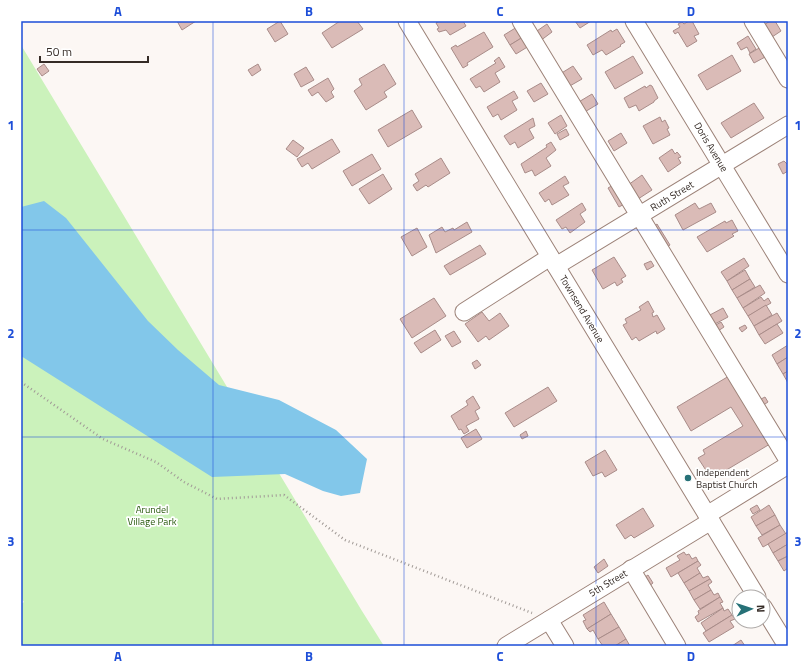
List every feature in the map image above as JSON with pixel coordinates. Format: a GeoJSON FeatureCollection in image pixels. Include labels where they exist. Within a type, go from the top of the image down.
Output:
{"type":"FeatureCollection","features":[{"type":"Feature","properties":{"kind":"street","name":"Townsend Avenue"},"geometry":{"type":"LineString","coordinates":[[407,21],[752,589]]}},
{"type":"Feature","properties":{"kind":"street"},"geometry":{"type":"LineString","coordinates":[[521,21],[788,460]]}},
{"type":"Feature","properties":{"kind":"street","name":"Doris Avenue"},"geometry":{"type":"LineString","coordinates":[[634,21],[788,274]]}},
{"type":"Feature","properties":{"kind":"street"},"geometry":{"type":"LineString","coordinates":[[753,21],[788,79]]}},
{"type":"Feature","properties":{"kind":"street","name":"Ruth Street"},"geometry":{"type":"LineString","coordinates":[[464,312],[639,216],[788,125]]}},
{"type":"Feature","properties":{"kind":"street","name":"5th Street"},"geometry":{"type":"LineString","coordinates":[[506,646],[632,569],[788,465]]}},
{"type":"Feature","properties":{"kind":"street"},"geometry":{"type":"LineString","coordinates":[[632,569],[677,646]]}},
{"type":"Feature","properties":{"kind":"street"},"geometry":{"type":"LineString","coordinates":[[549,620],[565,646]]}},
{"type":"Feature","properties":{"kind":"street"},"geometry":{"type":"LineString","coordinates":[[771,620],[787,646]]}},
{"type":"Feature","properties":{"kind":"path"},"geometry":{"type":"LineString","coordinates":[[21,382],[103,439],[156,462],[184,482],[217,499],[284,495],[345,540],[549,620]]}},
{"type":"Feature","properties":{"kind":"green space","name":"Arundel Village Park"},"geometry":{"type":"Polygon","coordinates":[[[21,45],[384,646],[21,646],[21,604],[24,602],[21,598],[21,45]]]}},
{"type":"Feature","properties":{"kind":"water"},"geometry":{"type":"Polygon","coordinates":[[[44,201],[66,218],[148,321],[178,350],[219,385],[279,400],[336,430],[367,459],[360,493],[341,496],[323,491],[285,474],[212,477],[21,356],[21,207],[44,201]]]}},
{"type":"Feature","properties":{"kind":"building"},"geometry":{"type":"Polygon","coordinates":[[[177,21],[196,21],[182,30],[177,21]]]}},
{"type":"Feature","properties":{"kind":"building"},"geometry":{"type":"Polygon","coordinates":[[[280,21],[288,34],[275,42],[267,29],[280,21]]]}},
{"type":"Feature","properties":{"kind":"building"},"geometry":{"type":"Polygon","coordinates":[[[340,21],[357,21],[363,29],[332,48],[322,33],[340,21]]]}},
{"type":"Feature","properties":{"kind":"building"},"geometry":{"type":"Polygon","coordinates":[[[439,21],[463,21],[466,26],[450,35],[446,30],[439,32],[437,29],[439,28],[436,23],[439,21]]]}},
{"type":"Feature","properties":{"kind":"building"},"geometry":{"type":"Polygon","coordinates":[[[575,21],[591,21],[580,28],[575,21]]]}},
{"type":"Feature","properties":{"kind":"building"},"geometry":{"type":"Polygon","coordinates":[[[692,21],[699,34],[694,36],[697,41],[687,47],[678,32],[675,34],[673,31],[680,27],[678,24],[682,22],[684,24],[692,21]]]}},
{"type":"Feature","properties":{"kind":"building"},"geometry":{"type":"Polygon","coordinates":[[[770,21],[775,21],[781,31],[769,39],[761,27],[770,21]]]}},
{"type":"Feature","properties":{"kind":"building"},"geometry":{"type":"Polygon","coordinates":[[[547,24],[552,32],[540,41],[534,33],[547,24]]]}},
{"type":"Feature","properties":{"kind":"building"},"geometry":{"type":"Polygon","coordinates":[[[517,27],[523,37],[510,45],[504,35],[517,27]]]}},
{"type":"Feature","properties":{"kind":"building"},"geometry":{"type":"Polygon","coordinates":[[[617,29],[625,42],[606,55],[602,50],[593,55],[587,45],[611,30],[612,32],[617,29]]]}},
{"type":"Feature","properties":{"kind":"building"},"geometry":{"type":"Polygon","coordinates":[[[484,32],[493,47],[467,63],[468,65],[463,68],[451,48],[456,45],[457,47],[484,32]]]}},
{"type":"Feature","properties":{"kind":"building"},"geometry":{"type":"Polygon","coordinates":[[[748,36],[756,49],[750,53],[747,47],[741,50],[737,43],[748,36]]]}},
{"type":"Feature","properties":{"kind":"building"},"geometry":{"type":"Polygon","coordinates":[[[523,37],[529,46],[516,54],[510,45],[523,37]]]}},
{"type":"Feature","properties":{"kind":"building"},"geometry":{"type":"Polygon","coordinates":[[[761,47],[767,56],[754,63],[749,54],[761,47]]]}},
{"type":"Feature","properties":{"kind":"building"},"geometry":{"type":"Polygon","coordinates":[[[732,55],[741,71],[707,90],[698,75],[732,55]]]}},
{"type":"Feature","properties":{"kind":"building"},"geometry":{"type":"Polygon","coordinates":[[[633,56],[643,73],[615,89],[605,72],[633,56]]]}},
{"type":"Feature","properties":{"kind":"building"},"geometry":{"type":"Polygon","coordinates":[[[499,57],[505,67],[495,73],[500,82],[484,92],[480,86],[476,88],[470,79],[496,63],[494,61],[499,57]]]}},
{"type":"Feature","properties":{"kind":"building"},"geometry":{"type":"Polygon","coordinates":[[[44,64],[49,71],[42,76],[37,69],[44,64]]]}},
{"type":"Feature","properties":{"kind":"building"},"geometry":{"type":"Polygon","coordinates":[[[258,64],[261,70],[252,76],[248,70],[258,64]]]}},
{"type":"Feature","properties":{"kind":"building"},"geometry":{"type":"Polygon","coordinates":[[[384,64],[396,84],[384,92],[387,97],[366,110],[354,91],[362,85],[359,79],[384,64]]]}},
{"type":"Feature","properties":{"kind":"building"},"geometry":{"type":"Polygon","coordinates":[[[573,66],[582,79],[568,87],[560,74],[573,66]]]}},
{"type":"Feature","properties":{"kind":"building"},"geometry":{"type":"Polygon","coordinates":[[[306,67],[314,80],[301,87],[294,74],[306,67]]]}},
{"type":"Feature","properties":{"kind":"building"},"geometry":{"type":"Polygon","coordinates":[[[328,78],[334,89],[331,92],[334,97],[326,102],[318,92],[312,96],[308,90],[328,78]]]}},
{"type":"Feature","properties":{"kind":"building"},"geometry":{"type":"Polygon","coordinates":[[[541,83],[548,94],[534,102],[527,91],[541,83]]]}},
{"type":"Feature","properties":{"kind":"building"},"geometry":{"type":"Polygon","coordinates":[[[650,85],[658,98],[639,111],[636,105],[629,108],[624,98],[645,86],[646,88],[650,85]]]}},
{"type":"Feature","properties":{"kind":"building"},"geometry":{"type":"Polygon","coordinates":[[[514,91],[518,98],[512,101],[517,110],[501,120],[498,114],[493,117],[487,107],[514,91]]]}},
{"type":"Feature","properties":{"kind":"building"},"geometry":{"type":"Polygon","coordinates":[[[592,94],[598,104],[583,113],[577,103],[592,94]]]}},
{"type":"Feature","properties":{"kind":"building"},"geometry":{"type":"Polygon","coordinates":[[[754,103],[764,118],[731,138],[721,123],[754,103]]]}},
{"type":"Feature","properties":{"kind":"building"},"geometry":{"type":"Polygon","coordinates":[[[412,110],[422,127],[388,147],[378,130],[412,110]]]}},
{"type":"Feature","properties":{"kind":"building"},"geometry":{"type":"Polygon","coordinates":[[[561,115],[567,126],[555,134],[548,123],[561,115]]]}},
{"type":"Feature","properties":{"kind":"building"},"geometry":{"type":"Polygon","coordinates":[[[660,117],[662,122],[665,120],[669,128],[667,129],[670,135],[653,144],[643,126],[660,117]]]}},
{"type":"Feature","properties":{"kind":"building"},"geometry":{"type":"Polygon","coordinates":[[[533,118],[535,126],[529,129],[534,138],[518,148],[515,142],[510,145],[504,136],[533,118]]]}},
{"type":"Feature","properties":{"kind":"building"},"geometry":{"type":"Polygon","coordinates":[[[566,129],[569,135],[560,140],[557,134],[566,129]]]}},
{"type":"Feature","properties":{"kind":"building"},"geometry":{"type":"Polygon","coordinates":[[[621,133],[627,143],[614,151],[608,141],[621,133]]]}},
{"type":"Feature","properties":{"kind":"building"},"geometry":{"type":"Polygon","coordinates":[[[332,139],[340,152],[312,169],[308,163],[302,167],[297,159],[332,139]]]}},
{"type":"Feature","properties":{"kind":"building"},"geometry":{"type":"Polygon","coordinates":[[[293,140],[304,148],[297,157],[286,149],[293,140]]]}},
{"type":"Feature","properties":{"kind":"building"},"geometry":{"type":"Polygon","coordinates":[[[551,142],[556,150],[546,158],[551,166],[535,176],[532,170],[525,173],[521,164],[547,147],[546,145],[551,142]]]}},
{"type":"Feature","properties":{"kind":"building"},"geometry":{"type":"Polygon","coordinates":[[[672,149],[675,154],[677,152],[681,157],[678,158],[681,163],[668,172],[659,158],[672,149]]]}},
{"type":"Feature","properties":{"kind":"building"},"geometry":{"type":"Polygon","coordinates":[[[372,154],[381,169],[352,186],[343,171],[372,154]]]}},
{"type":"Feature","properties":{"kind":"building"},"geometry":{"type":"Polygon","coordinates":[[[441,158],[450,173],[428,187],[426,185],[417,191],[413,185],[419,181],[415,174],[441,158]]]}},
{"type":"Feature","properties":{"kind":"building"},"geometry":{"type":"Polygon","coordinates":[[[784,161],[788,165],[788,171],[783,174],[778,164],[784,161]]]}},
{"type":"Feature","properties":{"kind":"building"},"geometry":{"type":"Polygon","coordinates":[[[383,174],[392,189],[369,204],[359,189],[383,174]]]}},
{"type":"Feature","properties":{"kind":"building"},"geometry":{"type":"Polygon","coordinates":[[[642,175],[652,190],[638,199],[628,185],[642,175]]]}},
{"type":"Feature","properties":{"kind":"building"},"geometry":{"type":"Polygon","coordinates":[[[565,176],[569,183],[563,186],[569,195],[552,205],[549,199],[545,202],[539,193],[565,176]]]}},
{"type":"Feature","properties":{"kind":"building"},"geometry":{"type":"Polygon","coordinates":[[[615,184],[626,203],[619,207],[608,188],[615,184]]]}},
{"type":"Feature","properties":{"kind":"building"},"geometry":{"type":"Polygon","coordinates":[[[582,203],[586,210],[580,214],[585,222],[570,233],[566,227],[562,229],[556,220],[582,203]]]}},
{"type":"Feature","properties":{"kind":"building"},"geometry":{"type":"Polygon","coordinates":[[[695,203],[699,209],[711,203],[716,212],[683,230],[675,215],[695,203]]]}},
{"type":"Feature","properties":{"kind":"building"},"geometry":{"type":"Polygon","coordinates":[[[732,220],[738,231],[732,234],[734,236],[707,252],[697,237],[725,221],[726,223],[732,220]]]}},
{"type":"Feature","properties":{"kind":"building"},"geometry":{"type":"Polygon","coordinates":[[[467,222],[472,232],[436,253],[429,235],[442,227],[445,232],[453,228],[454,230],[467,222]]]}},
{"type":"Feature","properties":{"kind":"building"},"geometry":{"type":"Polygon","coordinates":[[[657,224],[670,245],[663,250],[650,229],[657,224]]]}},
{"type":"Feature","properties":{"kind":"building"},"geometry":{"type":"Polygon","coordinates":[[[417,228],[427,247],[412,256],[401,237],[417,228]]]}},
{"type":"Feature","properties":{"kind":"building"},"geometry":{"type":"Polygon","coordinates":[[[480,245],[486,254],[450,275],[444,266],[480,245]]]}},
{"type":"Feature","properties":{"kind":"building"},"geometry":{"type":"Polygon","coordinates":[[[614,257],[626,276],[621,279],[623,282],[617,286],[615,282],[603,289],[592,270],[614,257]]]}},
{"type":"Feature","properties":{"kind":"building"},"geometry":{"type":"Polygon","coordinates":[[[744,258],[749,266],[727,281],[721,272],[744,258]]]}},
{"type":"Feature","properties":{"kind":"building"},"geometry":{"type":"Polygon","coordinates":[[[651,261],[654,266],[647,270],[644,264],[651,261]]]}},
{"type":"Feature","properties":{"kind":"building"},"geometry":{"type":"Polygon","coordinates":[[[745,270],[750,279],[732,290],[727,281],[745,270]]]}},
{"type":"Feature","properties":{"kind":"building"},"geometry":{"type":"Polygon","coordinates":[[[750,279],[755,287],[737,298],[732,290],[750,279]]]}},
{"type":"Feature","properties":{"kind":"building"},"geometry":{"type":"Polygon","coordinates":[[[760,285],[765,293],[743,308],[737,298],[760,285]]]}},
{"type":"Feature","properties":{"kind":"building"},"geometry":{"type":"Polygon","coordinates":[[[761,297],[764,301],[768,298],[771,303],[748,316],[743,308],[761,297]]]}},
{"type":"Feature","properties":{"kind":"building"},"geometry":{"type":"Polygon","coordinates":[[[434,298],[446,316],[412,338],[400,319],[434,298]]]}},
{"type":"Feature","properties":{"kind":"building"},"geometry":{"type":"Polygon","coordinates":[[[648,301],[654,312],[652,313],[653,317],[657,315],[665,329],[657,334],[656,331],[639,341],[636,337],[632,340],[623,325],[627,323],[625,319],[641,310],[639,307],[648,301]]]}},
{"type":"Feature","properties":{"kind":"building"},"geometry":{"type":"Polygon","coordinates":[[[766,305],[772,315],[754,326],[748,316],[766,305]]]}},
{"type":"Feature","properties":{"kind":"building"},"geometry":{"type":"Polygon","coordinates":[[[723,308],[728,317],[713,325],[708,316],[723,308]]]}},
{"type":"Feature","properties":{"kind":"building"},"geometry":{"type":"Polygon","coordinates":[[[482,312],[489,321],[500,313],[509,326],[489,340],[486,336],[478,342],[465,324],[482,312]]]}},
{"type":"Feature","properties":{"kind":"building"},"geometry":{"type":"Polygon","coordinates":[[[777,313],[782,321],[759,335],[754,326],[777,313]]]}},
{"type":"Feature","properties":{"kind":"building"},"geometry":{"type":"Polygon","coordinates":[[[721,322],[724,327],[718,331],[714,326],[721,322]]]}},
{"type":"Feature","properties":{"kind":"building"},"geometry":{"type":"Polygon","coordinates":[[[777,324],[783,333],[765,344],[759,335],[777,324]]]}},
{"type":"Feature","properties":{"kind":"building"},"geometry":{"type":"Polygon","coordinates":[[[745,325],[747,328],[742,332],[739,328],[745,325]]]}},
{"type":"Feature","properties":{"kind":"building"},"geometry":{"type":"Polygon","coordinates":[[[435,330],[441,340],[421,353],[414,343],[435,330]]]}},
{"type":"Feature","properties":{"kind":"building"},"geometry":{"type":"Polygon","coordinates":[[[454,331],[461,342],[452,347],[445,336],[454,331]]]}},
{"type":"Feature","properties":{"kind":"building"},"geometry":{"type":"Polygon","coordinates":[[[788,345],[788,357],[777,364],[772,355],[788,345]]]}},
{"type":"Feature","properties":{"kind":"building"},"geometry":{"type":"Polygon","coordinates":[[[788,357],[788,371],[783,374],[777,364],[788,357]]]}},
{"type":"Feature","properties":{"kind":"building"},"geometry":{"type":"Polygon","coordinates":[[[477,360],[481,365],[475,369],[472,363],[477,360]]]}},
{"type":"Feature","properties":{"kind":"building"},"geometry":{"type":"Polygon","coordinates":[[[788,371],[788,383],[783,374],[788,371]]]}},
{"type":"Feature","properties":{"kind":"building"},"geometry":{"type":"Polygon","coordinates":[[[729,376],[770,444],[718,475],[716,471],[709,475],[698,458],[705,454],[703,450],[743,426],[731,407],[691,431],[677,407],[729,376]]]}},
{"type":"Feature","properties":{"kind":"building"},"geometry":{"type":"Polygon","coordinates":[[[548,387],[557,401],[514,427],[505,413],[548,387]]]}},
{"type":"Feature","properties":{"kind":"building"},"geometry":{"type":"Polygon","coordinates":[[[473,396],[480,408],[475,411],[479,419],[466,426],[469,431],[464,434],[461,429],[459,430],[451,416],[468,405],[466,401],[473,396]]]}},
{"type":"Feature","properties":{"kind":"building"},"geometry":{"type":"Polygon","coordinates":[[[765,397],[768,402],[762,406],[759,400],[765,397]]]}},
{"type":"Feature","properties":{"kind":"building"},"geometry":{"type":"Polygon","coordinates":[[[476,429],[482,439],[467,448],[461,438],[476,429]]]}},
{"type":"Feature","properties":{"kind":"building"},"geometry":{"type":"Polygon","coordinates":[[[526,431],[528,436],[522,439],[520,435],[526,431]]]}},
{"type":"Feature","properties":{"kind":"building"},"geometry":{"type":"Polygon","coordinates":[[[605,450],[617,470],[605,477],[602,472],[593,476],[585,462],[605,450]]]}},
{"type":"Feature","properties":{"kind":"building"},"geometry":{"type":"Polygon","coordinates":[[[757,505],[760,510],[753,514],[750,509],[757,505]]]}},
{"type":"Feature","properties":{"kind":"building"},"geometry":{"type":"Polygon","coordinates":[[[769,505],[775,515],[756,526],[751,517],[769,505]]]}},
{"type":"Feature","properties":{"kind":"building"},"geometry":{"type":"Polygon","coordinates":[[[643,508],[654,526],[634,538],[631,535],[625,539],[616,525],[643,508]]]}},
{"type":"Feature","properties":{"kind":"building"},"geometry":{"type":"Polygon","coordinates":[[[775,515],[780,525],[762,535],[756,526],[775,515]]]}},
{"type":"Feature","properties":{"kind":"building"},"geometry":{"type":"Polygon","coordinates":[[[780,525],[786,534],[763,547],[758,538],[780,525]]]}},
{"type":"Feature","properties":{"kind":"building"},"geometry":{"type":"Polygon","coordinates":[[[788,532],[788,544],[773,553],[768,544],[788,532]]]}},
{"type":"Feature","properties":{"kind":"building"},"geometry":{"type":"Polygon","coordinates":[[[788,544],[788,556],[778,561],[773,553],[788,544]]]}},
{"type":"Feature","properties":{"kind":"building"},"geometry":{"type":"Polygon","coordinates":[[[684,552],[686,555],[689,554],[692,559],[696,557],[698,561],[671,577],[666,568],[680,560],[677,556],[684,552]]]}},
{"type":"Feature","properties":{"kind":"building"},"geometry":{"type":"Polygon","coordinates":[[[788,556],[788,568],[784,571],[778,561],[788,556]]]}},
{"type":"Feature","properties":{"kind":"building"},"geometry":{"type":"Polygon","coordinates":[[[604,559],[608,566],[598,573],[594,567],[604,559]]]}},
{"type":"Feature","properties":{"kind":"building"},"geometry":{"type":"Polygon","coordinates":[[[698,561],[701,565],[697,568],[700,573],[684,583],[678,573],[698,561]]]}},
{"type":"Feature","properties":{"kind":"building"},"geometry":{"type":"Polygon","coordinates":[[[700,573],[703,578],[708,576],[710,579],[689,591],[684,583],[700,573]]]}},
{"type":"Feature","properties":{"kind":"building"},"geometry":{"type":"Polygon","coordinates":[[[648,575],[653,583],[648,587],[642,579],[648,575]]]}},
{"type":"Feature","properties":{"kind":"building"},"geometry":{"type":"Polygon","coordinates":[[[710,579],[712,582],[708,585],[711,590],[694,600],[689,591],[710,579]]]}},
{"type":"Feature","properties":{"kind":"building"},"geometry":{"type":"Polygon","coordinates":[[[711,590],[714,595],[718,593],[720,597],[700,609],[694,600],[711,590]]]}},
{"type":"Feature","properties":{"kind":"building"},"geometry":{"type":"Polygon","coordinates":[[[720,597],[723,602],[720,603],[723,608],[698,622],[695,617],[699,614],[698,611],[720,597]]]}},
{"type":"Feature","properties":{"kind":"building"},"geometry":{"type":"Polygon","coordinates":[[[604,602],[611,614],[587,629],[583,621],[586,620],[583,615],[604,602]]]}},
{"type":"Feature","properties":{"kind":"building"},"geometry":{"type":"Polygon","coordinates":[[[723,608],[724,611],[728,609],[731,614],[731,616],[706,631],[701,623],[723,608]]]}},
{"type":"Feature","properties":{"kind":"building"},"geometry":{"type":"Polygon","coordinates":[[[611,614],[619,627],[598,639],[593,630],[590,632],[587,629],[611,614]]]}},
{"type":"Feature","properties":{"kind":"building"},"geometry":{"type":"Polygon","coordinates":[[[731,616],[731,629],[709,642],[703,633],[731,616]]]}},
{"type":"Feature","properties":{"kind":"building"},"geometry":{"type":"Polygon","coordinates":[[[619,627],[626,639],[615,646],[603,646],[598,639],[619,627]]]}},
{"type":"Feature","properties":{"kind":"building"},"geometry":{"type":"Polygon","coordinates":[[[626,639],[630,646],[615,646],[626,639]]]}},
{"type":"Feature","properties":{"kind":"building"},"geometry":{"type":"Polygon","coordinates":[[[741,640],[745,646],[732,646],[741,640]]]}},
{"type":"Feature","properties":{"kind":"place","name":"Independent Baptist Church"},"geometry":{"type":"Point","coordinates":[688,478]}}]}
